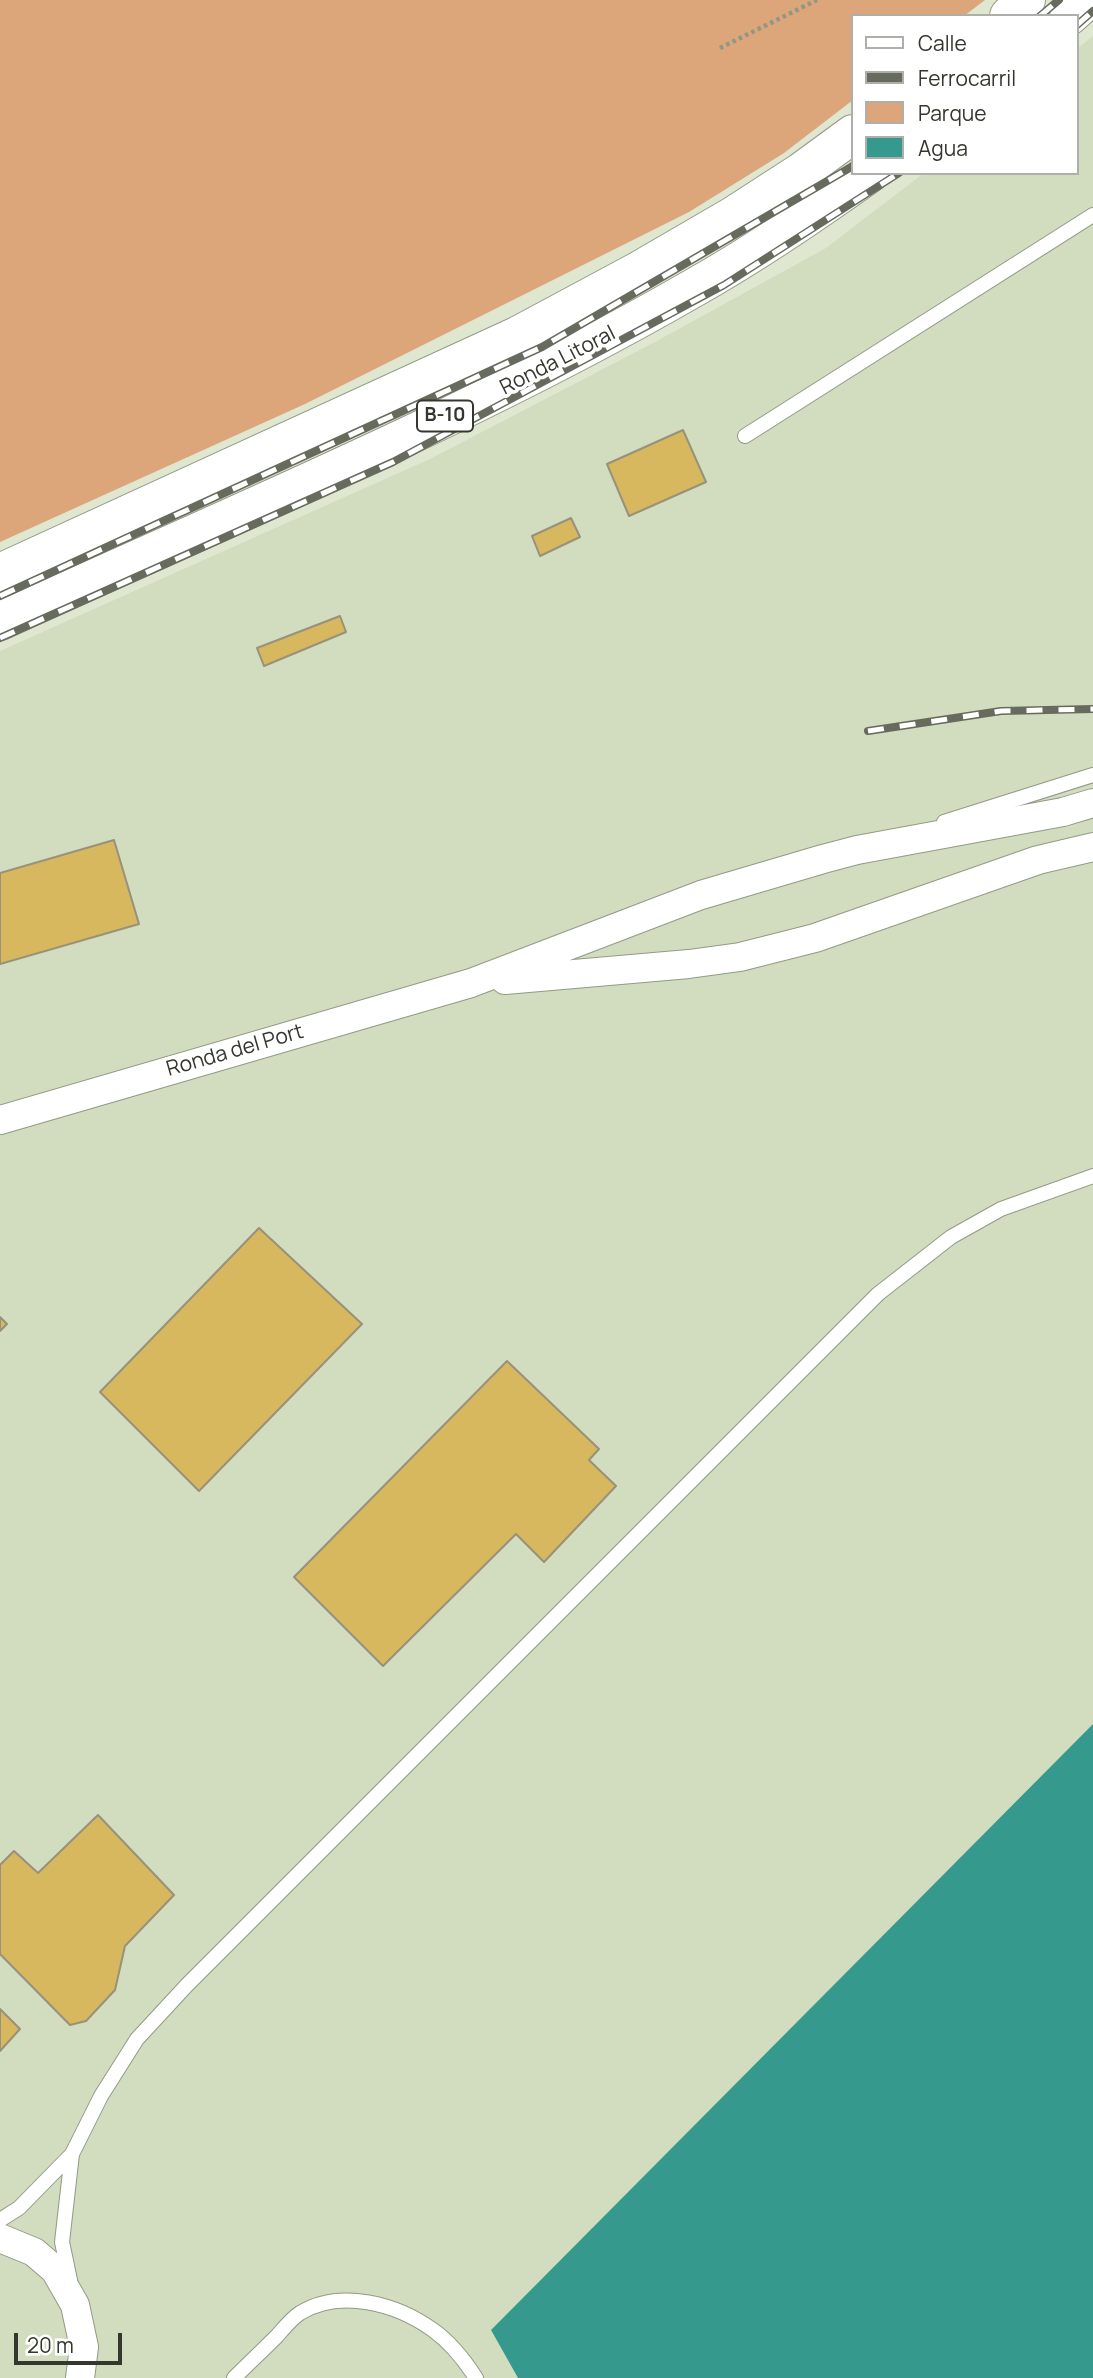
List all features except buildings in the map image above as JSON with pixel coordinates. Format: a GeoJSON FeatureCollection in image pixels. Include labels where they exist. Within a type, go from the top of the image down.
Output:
{"type":"FeatureCollection","features":[{"type":"Feature","properties":{"kind":"highway"},"geometry":{"type":"LineString","coordinates":[[1011,14],[1026,0]]}},
{"type":"Feature","properties":{"kind":"highway"},"geometry":{"type":"LineString","coordinates":[[1071,14],[1087,0]]}},
{"type":"Feature","properties":{"kind":"highway","name":"Ronda Litoral"},"geometry":{"type":"LineString","coordinates":[[0,573],[517,336],[640,271],[733,216],[852,135]]}},
{"type":"Feature","properties":{"kind":"highway","name":"Ronda Litoral"},"geometry":{"type":"LineString","coordinates":[[0,621],[380,448],[545,368],[699,285],[804,220],[867,175]]}},
{"type":"Feature","properties":{"kind":"street"},"geometry":{"type":"LineString","coordinates":[[471,983],[701,895],[858,850],[1063,812],[1093,803]]}},
{"type":"Feature","properties":{"kind":"street"},"geometry":{"type":"LineString","coordinates":[[471,983],[740,957],[841,930],[1038,860],[1093,847]]}},
{"type":"Feature","properties":{"kind":"street","name":"Ronda del Port"},"geometry":{"type":"LineString","coordinates":[[0,1119],[471,983]]}},
{"type":"Feature","properties":{"kind":"street"},"geometry":{"type":"LineString","coordinates":[[0,2238],[34,2252],[55,2270],[75,2305],[84,2347],[80,2378]]}},
{"type":"Feature","properties":{"kind":"lane"},"geometry":{"type":"LineString","coordinates":[[745,436],[1093,215]]}},
{"type":"Feature","properties":{"kind":"lane"},"geometry":{"type":"LineString","coordinates":[[858,850],[1093,775]]}},
{"type":"Feature","properties":{"kind":"lane"},"geometry":{"type":"LineString","coordinates":[[0,2220],[19,2208],[72,2154],[101,2096],[137,2039],[187,1985],[878,1294],[951,1237],[1001,1209],[1093,1176]]}},
{"type":"Feature","properties":{"kind":"lane"},"geometry":{"type":"LineString","coordinates":[[72,2154],[62,2242],[75,2305]]}},
{"type":"Feature","properties":{"kind":"lane"},"geometry":{"type":"LineString","coordinates":[[234,2378],[298,2315],[322,2304],[355,2301],[396,2311],[435,2331],[468,2364],[476,2378]]}},
{"type":"Feature","properties":{"kind":"path"},"geometry":{"type":"LineString","coordinates":[[720,48],[817,0]]}},
{"type":"Feature","properties":{"kind":"shaded area"},"geometry":{"type":"Polygon","coordinates":[[[1093,36],[1093,1724],[491,2330],[518,2378],[0,2378],[0,651],[430,459],[655,342],[826,248],[921,175],[1079,175],[1079,47],[1093,36]]]}},
{"type":"Feature","properties":{"kind":"green space"},"geometry":{"type":"Polygon","coordinates":[[[0,0],[985,0],[967,14],[852,14],[852,101],[784,153],[689,212],[305,404],[0,542],[0,0]]]}},
{"type":"Feature","properties":{"kind":"water"},"geometry":{"type":"Polygon","coordinates":[[[1093,1724],[1093,2378],[518,2378],[491,2330],[1093,1724]]]}},
{"type":"Feature","properties":{"kind":"railway"},"geometry":{"type":"LineString","coordinates":[[1042,14],[1059,0]]}},
{"type":"Feature","properties":{"kind":"railway"},"geometry":{"type":"LineString","coordinates":[[1079,23],[1093,11]]}},
{"type":"Feature","properties":{"kind":"railway"},"geometry":{"type":"LineString","coordinates":[[0,596],[542,347],[852,167]]}},
{"type":"Feature","properties":{"kind":"railway"},"geometry":{"type":"LineString","coordinates":[[0,638],[393,462],[724,285],[896,175]]}},
{"type":"Feature","properties":{"kind":"railway"},"geometry":{"type":"LineString","coordinates":[[868,731],[1001,711],[1093,709]]}}]}
